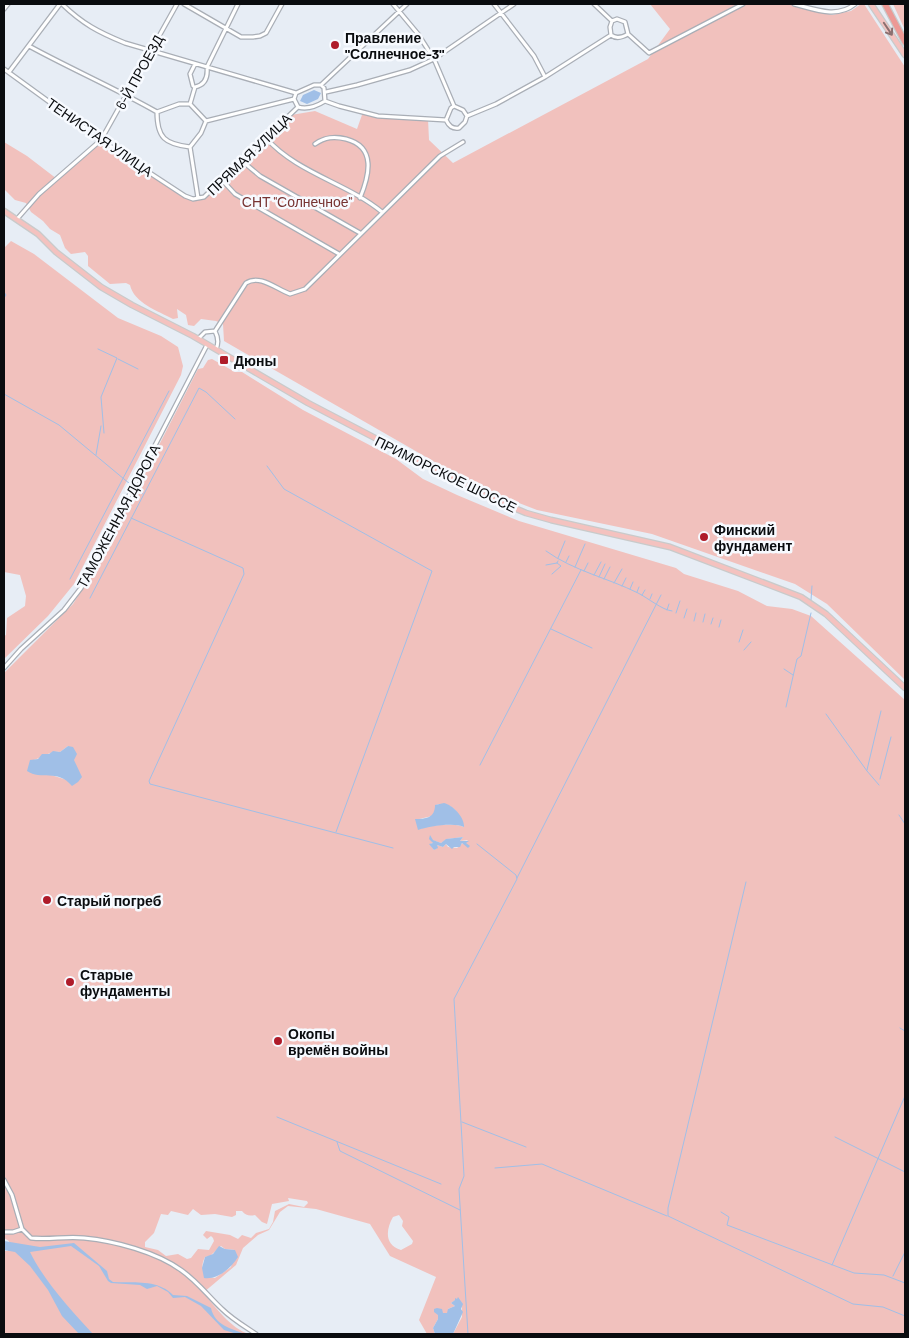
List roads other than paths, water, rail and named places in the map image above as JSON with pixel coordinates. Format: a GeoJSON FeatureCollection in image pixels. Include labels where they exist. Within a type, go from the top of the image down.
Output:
{"type":"FeatureCollection","features":[{"type":"Feature","properties":{"kind":"highway"},"geometry":{"type":"LineString","coordinates":[[885,4],[905,42]]}},
{"type":"Feature","properties":{"kind":"main road"},"geometry":{"type":"LineString","coordinates":[[871,4],[905,55]]}},
{"type":"Feature","properties":{"kind":"main road","name":"ПРИМОРСКОЕ ШОССЕ"},"geometry":{"type":"LineString","coordinates":[[4,211],[17,219],[101,288],[198,339],[308,403],[400,453],[501,503],[551,520],[659,543],[801,597],[826,614],[905,688]]}},
{"type":"Feature","properties":{"kind":"street"},"geometry":{"type":"LineString","coordinates":[[4,9],[8,4]]}},
{"type":"Feature","properties":{"kind":"street"},"geometry":{"type":"LineString","coordinates":[[9,72],[61,4],[78,19],[98,32],[150,51],[296,93],[314,85],[321,86],[326,92],[325,101]]}},
{"type":"Feature","properties":{"kind":"street","name":"6-Й ПРОЕЗД"},"geometry":{"type":"LineString","coordinates":[[101,140],[177,4]]}},
{"type":"Feature","properties":{"kind":"street"},"geometry":{"type":"LineString","coordinates":[[184,4],[241,37],[260,36],[266,33],[282,4]]}},
{"type":"Feature","properties":{"kind":"street"},"geometry":{"type":"LineString","coordinates":[[190,104],[195,87],[203,83],[206,78],[207,67],[238,4]]}},
{"type":"Feature","properties":{"kind":"street"},"geometry":{"type":"LineString","coordinates":[[393,4],[400,10],[434,59],[454,106],[462,110],[467,116]]}},
{"type":"Feature","properties":{"kind":"street"},"geometry":{"type":"LineString","coordinates":[[321,86],[407,4]]}},
{"type":"Feature","properties":{"kind":"street"},"geometry":{"type":"LineString","coordinates":[[494,4],[534,56],[545,77]]}},
{"type":"Feature","properties":{"kind":"street"},"geometry":{"type":"LineString","coordinates":[[326,92],[410,70],[434,59],[514,4]]}},
{"type":"Feature","properties":{"kind":"street"},"geometry":{"type":"LineString","coordinates":[[594,4],[612,21]]}},
{"type":"Feature","properties":{"kind":"street"},"geometry":{"type":"LineString","coordinates":[[612,21],[617,19],[625,22],[628,34],[649,53],[743,4]]}},
{"type":"Feature","properties":{"kind":"street"},"geometry":{"type":"LineString","coordinates":[[794,4],[834,12],[841,12],[855,4]]}},
{"type":"Feature","properties":{"kind":"street"},"geometry":{"type":"LineString","coordinates":[[611,35],[610,27],[612,21]]}},
{"type":"Feature","properties":{"kind":"street"},"geometry":{"type":"LineString","coordinates":[[611,35],[614,38],[619,38],[628,34]]}},
{"type":"Feature","properties":{"kind":"street"},"geometry":{"type":"LineString","coordinates":[[454,106],[451,108],[446,120],[449,126],[454,129],[459,128],[465,122],[467,116],[545,77],[611,35]]}},
{"type":"Feature","properties":{"kind":"street"},"geometry":{"type":"LineString","coordinates":[[29,46],[61,64],[126,94],[157,112]]}},
{"type":"Feature","properties":{"kind":"street"},"geometry":{"type":"LineString","coordinates":[[194,64],[190,74],[193,86],[195,87]]}},
{"type":"Feature","properties":{"kind":"street","name":"ТЕНИСТАЯ УЛИЦА"},"geometry":{"type":"LineString","coordinates":[[4,69],[101,140],[185,196],[193,199],[198,198]]}},
{"type":"Feature","properties":{"kind":"street"},"geometry":{"type":"LineString","coordinates":[[296,93],[294,99],[298,107],[304,109],[311,108],[325,101],[378,116],[446,120]]}},
{"type":"Feature","properties":{"kind":"street"},"geometry":{"type":"LineString","coordinates":[[206,121],[294,99]]}},
{"type":"Feature","properties":{"kind":"street"},"geometry":{"type":"LineString","coordinates":[[157,112],[179,104],[190,104],[206,121]]}},
{"type":"Feature","properties":{"kind":"street","name":"ПРЯМАЯ УЛИЦА"},"geometry":{"type":"LineString","coordinates":[[198,198],[204,197],[298,107]]}},
{"type":"Feature","properties":{"kind":"street"},"geometry":{"type":"LineString","coordinates":[[157,112],[158,128],[161,136],[168,142],[190,147]]}},
{"type":"Feature","properties":{"kind":"street"},"geometry":{"type":"LineString","coordinates":[[198,198],[190,147],[201,133],[206,121]]}},
{"type":"Feature","properties":{"kind":"street"},"geometry":{"type":"LineString","coordinates":[[315,144],[330,137],[338,137],[351,140],[362,147],[367,158],[368,173],[360,198]]}},
{"type":"Feature","properties":{"kind":"street"},"geometry":{"type":"LineString","coordinates":[[266,138],[274,147],[288,157],[382,212]]}},
{"type":"Feature","properties":{"kind":"street"},"geometry":{"type":"LineString","coordinates":[[17,219],[39,194],[101,140]]}},
{"type":"Feature","properties":{"kind":"street"},"geometry":{"type":"LineString","coordinates":[[216,350],[218,346],[215,331],[249,281],[263,281],[290,294],[305,289],[440,156],[463,142]]}},
{"type":"Feature","properties":{"kind":"street"},"geometry":{"type":"LineString","coordinates":[[242,161],[260,176],[360,233]]}},
{"type":"Feature","properties":{"kind":"street"},"geometry":{"type":"LineString","coordinates":[[222,180],[235,194],[339,254]]}},
{"type":"Feature","properties":{"kind":"street"},"geometry":{"type":"LineString","coordinates":[[198,339],[205,332],[215,331]]}},
{"type":"Feature","properties":{"kind":"street","name":"ТАМОЖЕННАЯ ДОРОГА"},"geometry":{"type":"LineString","coordinates":[[4,668],[64,610],[81,588],[207,345]]}},
{"type":"Feature","properties":{"kind":"street"},"geometry":{"type":"LineString","coordinates":[[4,1180],[12,1195],[22,1229],[31,1238],[84,1238],[123,1246],[156,1256],[182,1271],[204,1289],[228,1315],[256,1334]]}},
{"type":"Feature","properties":{"kind":"street"},"geometry":{"type":"LineString","coordinates":[[4,1232],[22,1229]]}},
{"type":"Feature","properties":{"kind":"water"},"geometry":{"type":"Polygon","coordinates":[[[314,90],[321,93],[318,99],[307,104],[300,101],[303,95],[314,90]]]}},
{"type":"Feature","properties":{"kind":"water"},"geometry":{"type":"Polygon","coordinates":[[[68,746],[73,747],[77,754],[74,760],[82,777],[72,786],[61,777],[32,774],[27,771],[30,760],[38,759],[42,754],[49,754],[53,751],[60,752],[68,746]]]}},
{"type":"Feature","properties":{"kind":"water"},"geometry":{"type":"Polygon","coordinates":[[[444,803],[458,812],[463,820],[464,827],[441,825],[418,830],[415,819],[429,817],[435,809],[435,805],[444,803]]]}},
{"type":"Feature","properties":{"kind":"water"},"geometry":{"type":"Polygon","coordinates":[[[430,835],[433,840],[441,843],[446,839],[463,837],[460,841],[469,841],[466,843],[470,846],[468,848],[462,843],[460,847],[452,849],[446,844],[443,847],[437,845],[438,848],[434,850],[429,844],[433,843],[429,839],[430,835]]]}},
{"type":"Feature","properties":{"kind":"water"},"geometry":{"type":"Polygon","coordinates":[[[4,1241],[40,1247],[74,1243],[107,1271],[109,1279],[113,1282],[153,1284],[160,1286],[173,1295],[187,1296],[211,1308],[216,1319],[224,1326],[245,1334],[224,1330],[201,1306],[185,1297],[173,1298],[168,1292],[157,1286],[147,1289],[140,1285],[111,1283],[99,1266],[71,1246],[30,1252],[50,1284],[93,1334],[79,1334],[62,1316],[48,1290],[30,1266],[15,1252],[4,1250],[4,1241]]]}},
{"type":"Feature","properties":{"kind":"water"},"geometry":{"type":"Polygon","coordinates":[[[219,1246],[235,1250],[238,1257],[223,1273],[218,1276],[204,1278],[202,1268],[205,1257],[213,1254],[219,1246]]]}},
{"type":"Feature","properties":{"kind":"water"},"geometry":{"type":"Polygon","coordinates":[[[458,1297],[463,1304],[461,1309],[463,1312],[453,1334],[435,1334],[433,1328],[438,1315],[434,1312],[434,1309],[442,1309],[443,1313],[447,1313],[448,1309],[455,1306],[451,1303],[458,1297]]]}},
{"type":"Feature","properties":{"kind":"waterway"},"geometry":{"type":"LineString","coordinates":[[4,292],[6,295],[4,298]]}},
{"type":"Feature","properties":{"kind":"waterway"},"geometry":{"type":"LineString","coordinates":[[98,349],[117,358],[101,397],[104,433]]}},
{"type":"Feature","properties":{"kind":"waterway"},"geometry":{"type":"LineString","coordinates":[[118,359],[138,369]]}},
{"type":"Feature","properties":{"kind":"waterway"},"geometry":{"type":"LineString","coordinates":[[90,598],[199,388],[206,392],[235,419]]}},
{"type":"Feature","properties":{"kind":"waterway"},"geometry":{"type":"LineString","coordinates":[[70,579],[169,391]]}},
{"type":"Feature","properties":{"kind":"waterway"},"geometry":{"type":"LineString","coordinates":[[4,394],[59,425],[130,484]]}},
{"type":"Feature","properties":{"kind":"waterway"},"geometry":{"type":"LineString","coordinates":[[96,455],[101,426]]}},
{"type":"Feature","properties":{"kind":"waterway"},"geometry":{"type":"LineString","coordinates":[[267,466],[284,489],[432,571],[336,832]]}},
{"type":"Feature","properties":{"kind":"waterway"},"geometry":{"type":"LineString","coordinates":[[135,488],[143,494]]}},
{"type":"Feature","properties":{"kind":"waterway"},"geometry":{"type":"LineString","coordinates":[[131,518],[243,568],[244,574],[149,781],[150,784],[393,848]]}},
{"type":"Feature","properties":{"kind":"waterway"},"geometry":{"type":"LineString","coordinates":[[558,558],[565,541]]}},
{"type":"Feature","properties":{"kind":"waterway"},"geometry":{"type":"LineString","coordinates":[[575,567],[585,544]]}},
{"type":"Feature","properties":{"kind":"waterway"},"geometry":{"type":"LineString","coordinates":[[546,551],[568,564],[627,588],[672,611]]}},
{"type":"Feature","properties":{"kind":"waterway"},"geometry":{"type":"LineString","coordinates":[[566,562],[569,556]]}},
{"type":"Feature","properties":{"kind":"waterway"},"geometry":{"type":"LineString","coordinates":[[546,565],[557,563],[558,561]]}},
{"type":"Feature","properties":{"kind":"waterway"},"geometry":{"type":"LineString","coordinates":[[594,575],[601,562]]}},
{"type":"Feature","properties":{"kind":"waterway"},"geometry":{"type":"LineString","coordinates":[[552,574],[561,566],[557,563]]}},
{"type":"Feature","properties":{"kind":"waterway"},"geometry":{"type":"LineString","coordinates":[[584,571],[588,563]]}},
{"type":"Feature","properties":{"kind":"waterway"},"geometry":{"type":"LineString","coordinates":[[599,577],[605,564]]}},
{"type":"Feature","properties":{"kind":"waterway"},"geometry":{"type":"LineString","coordinates":[[604,579],[610,567]]}},
{"type":"Feature","properties":{"kind":"waterway"},"geometry":{"type":"LineString","coordinates":[[614,583],[622,569]]}},
{"type":"Feature","properties":{"kind":"waterway"},"geometry":{"type":"LineString","coordinates":[[480,765],[581,570]]}},
{"type":"Feature","properties":{"kind":"waterway"},"geometry":{"type":"LineString","coordinates":[[622,586],[626,578]]}},
{"type":"Feature","properties":{"kind":"waterway"},"geometry":{"type":"LineString","coordinates":[[630,589],[633,582]]}},
{"type":"Feature","properties":{"kind":"waterway"},"geometry":{"type":"LineString","coordinates":[[811,600],[812,586]]}},
{"type":"Feature","properties":{"kind":"waterway"},"geometry":{"type":"LineString","coordinates":[[637,592],[639,587]]}},
{"type":"Feature","properties":{"kind":"waterway"},"geometry":{"type":"LineString","coordinates":[[642,595],[645,590]]}},
{"type":"Feature","properties":{"kind":"waterway"},"geometry":{"type":"LineString","coordinates":[[650,599],[652,594]]}},
{"type":"Feature","properties":{"kind":"waterway"},"geometry":{"type":"LineString","coordinates":[[517,878],[661,595]]}},
{"type":"Feature","properties":{"kind":"waterway"},"geometry":{"type":"LineString","coordinates":[[676,613],[680,601]]}},
{"type":"Feature","properties":{"kind":"waterway"},"geometry":{"type":"LineString","coordinates":[[667,610],[669,604]]}},
{"type":"Feature","properties":{"kind":"waterway"},"geometry":{"type":"LineString","coordinates":[[684,618],[687,609]]}},
{"type":"Feature","properties":{"kind":"waterway"},"geometry":{"type":"LineString","coordinates":[[694,621],[696,613]]}},
{"type":"Feature","properties":{"kind":"waterway"},"geometry":{"type":"LineString","coordinates":[[786,707],[797,659],[801,656],[811,613]]}},
{"type":"Feature","properties":{"kind":"waterway"},"geometry":{"type":"LineString","coordinates":[[703,622],[705,614]]}},
{"type":"Feature","properties":{"kind":"waterway"},"geometry":{"type":"LineString","coordinates":[[711,624],[713,618]]}},
{"type":"Feature","properties":{"kind":"waterway"},"geometry":{"type":"LineString","coordinates":[[719,627],[721,620]]}},
{"type":"Feature","properties":{"kind":"waterway"},"geometry":{"type":"LineString","coordinates":[[551,629],[592,648]]}},
{"type":"Feature","properties":{"kind":"waterway"},"geometry":{"type":"LineString","coordinates":[[739,642],[743,630]]}},
{"type":"Feature","properties":{"kind":"waterway"},"geometry":{"type":"LineString","coordinates":[[744,650],[751,642]]}},
{"type":"Feature","properties":{"kind":"waterway"},"geometry":{"type":"LineString","coordinates":[[784,669],[793,675]]}},
{"type":"Feature","properties":{"kind":"waterway"},"geometry":{"type":"LineString","coordinates":[[867,770],[881,711]]}},
{"type":"Feature","properties":{"kind":"waterway"},"geometry":{"type":"LineString","coordinates":[[826,714],[879,785]]}},
{"type":"Feature","properties":{"kind":"waterway"},"geometry":{"type":"LineString","coordinates":[[880,779],[891,737]]}},
{"type":"Feature","properties":{"kind":"waterway"},"geometry":{"type":"LineString","coordinates":[[899,815],[905,824]]}},
{"type":"Feature","properties":{"kind":"waterway"},"geometry":{"type":"LineString","coordinates":[[468,1334],[459,1189],[464,1176],[454,999],[517,879],[516,875],[477,844]]}},
{"type":"Feature","properties":{"kind":"waterway"},"geometry":{"type":"LineString","coordinates":[[746,882],[668,1208],[668,1216],[853,1304],[883,1307],[905,1316]]}},
{"type":"Feature","properties":{"kind":"waterway"},"geometry":{"type":"LineString","coordinates":[[900,1028],[905,1031]]}},
{"type":"Feature","properties":{"kind":"waterway"},"geometry":{"type":"LineString","coordinates":[[832,1265],[905,1096]]}},
{"type":"Feature","properties":{"kind":"waterway"},"geometry":{"type":"LineString","coordinates":[[277,1117],[441,1184]]}},
{"type":"Feature","properties":{"kind":"waterway"},"geometry":{"type":"LineString","coordinates":[[462,1122],[526,1147]]}},
{"type":"Feature","properties":{"kind":"waterway"},"geometry":{"type":"LineString","coordinates":[[835,1137],[905,1172]]}},
{"type":"Feature","properties":{"kind":"waterway"},"geometry":{"type":"LineString","coordinates":[[337,1142],[340,1151],[460,1210]]}},
{"type":"Feature","properties":{"kind":"waterway"},"geometry":{"type":"LineString","coordinates":[[495,1168],[542,1164],[667,1216]]}},
{"type":"Feature","properties":{"kind":"waterway"},"geometry":{"type":"LineString","coordinates":[[721,1212],[729,1217],[727,1225],[854,1273],[884,1275],[905,1283]]}},
{"type":"Feature","properties":{"kind":"waterway"},"geometry":{"type":"LineString","coordinates":[[893,1276],[905,1252]]}},
{"type":"Feature","properties":{"kind":"place","name":"Правление \"Солнечное-3\""},"geometry":{"type":"Point","coordinates":[335,45]}},
{"type":"Feature","properties":{"kind":"place","name":"Дюны"},"geometry":{"type":"Point","coordinates":[224,360]}},
{"type":"Feature","properties":{"kind":"place","name":"Финский фундамент"},"geometry":{"type":"Point","coordinates":[704,537]}},
{"type":"Feature","properties":{"kind":"place","name":"Старый погреб"},"geometry":{"type":"Point","coordinates":[47,900]}},
{"type":"Feature","properties":{"kind":"place","name":"Старые фундаменты"},"geometry":{"type":"Point","coordinates":[70,982]}},
{"type":"Feature","properties":{"kind":"place","name":"Окопы времён войны"},"geometry":{"type":"Point","coordinates":[278,1041]}},
{"type":"Feature","properties":{"kind":"park label","name":"СНТ \"Солнечное\""},"geometry":{"type":"Point","coordinates":[297,201]}}]}
